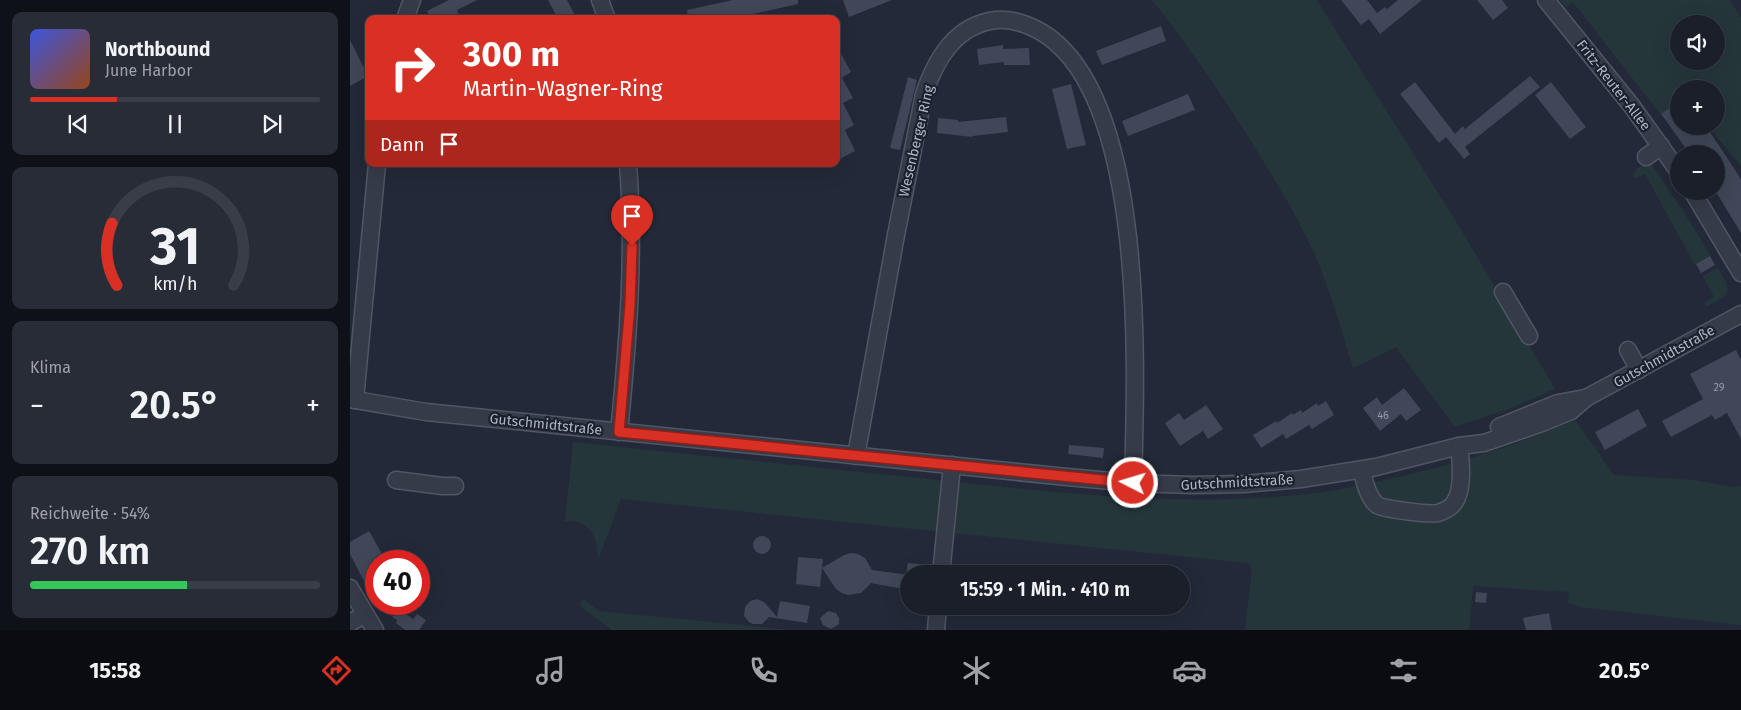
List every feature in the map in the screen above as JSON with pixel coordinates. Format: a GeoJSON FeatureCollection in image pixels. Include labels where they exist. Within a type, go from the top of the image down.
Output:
{"type":"FeatureCollection","features":[{"type":"Feature","properties":{"kind":"street"},"geometry":{"type":"LineString","coordinates":[[406,15],[412,0]]}},
{"type":"Feature","properties":{"kind":"street"},"geometry":{"type":"LineString","coordinates":[[600,0],[606,15]]}},
{"type":"Feature","properties":{"kind":"street","name":"Fritz-Reuter-Allee"},"geometry":{"type":"LineString","coordinates":[[1546,0],[1598,63],[1670,159]]}},
{"type":"Feature","properties":{"kind":"street","name":"Wesenberger Ring"},"geometry":{"type":"LineString","coordinates":[[856,456],[924,94],[940,56],[950,44],[962,33],[973,27],[987,21],[999,20],[1020,23],[1042,32],[1065,51],[1089,85],[1099,106],[1123,205],[1134,311],[1133,483]]}},
{"type":"Feature","properties":{"kind":"street"},"geometry":{"type":"LineString","coordinates":[[1646,157],[1661,146]]}},
{"type":"Feature","properties":{"kind":"street"},"geometry":{"type":"LineString","coordinates":[[352,399],[377,167]]}},
{"type":"Feature","properties":{"kind":"street"},"geometry":{"type":"LineString","coordinates":[[619,432],[630,305],[632,216],[628,167]]}},
{"type":"Feature","properties":{"kind":"street"},"geometry":{"type":"LineString","coordinates":[[1697,200],[1741,272]]}},
{"type":"Feature","properties":{"kind":"street"},"geometry":{"type":"LineString","coordinates":[[1503,292],[1529,336]]}},
{"type":"Feature","properties":{"kind":"street","name":"Gutschmidtstraße"},"geometry":{"type":"LineString","coordinates":[[352,399],[426,412],[1133,483],[1244,484],[1301,480],[1362,470],[1459,446],[1484,443],[1571,411],[1586,398],[1741,314]]}},
{"type":"Feature","properties":{"kind":"street"},"geometry":{"type":"LineString","coordinates":[[1628,350],[1639,370]]}},
{"type":"Feature","properties":{"kind":"street"},"geometry":{"type":"LineString","coordinates":[[1362,470],[1364,482],[1372,498],[1379,506],[1436,514],[1447,510],[1455,503],[1458,495],[1461,480],[1459,446]]}},
{"type":"Feature","properties":{"kind":"street"},"geometry":{"type":"LineString","coordinates":[[942,565],[952,465]]}},
{"type":"Feature","properties":{"kind":"street"},"geometry":{"type":"LineString","coordinates":[[396,480],[455,486]]}},
{"type":"Feature","properties":{"kind":"street"},"geometry":{"type":"LineString","coordinates":[[350,588],[365,614],[350,623]]}},
{"type":"Feature","properties":{"kind":"street"},"geometry":{"type":"LineString","coordinates":[[366,615],[375,630]]}},
{"type":"Feature","properties":{"kind":"street"},"geometry":{"type":"LineString","coordinates":[[936,630],[937,615]]}},
{"type":"Feature","properties":{"kind":"shaded area"},"geometry":{"type":"Polygon","coordinates":[[[1152,0],[1317,0],[1463,233],[1555,389],[1511,408],[1455,427],[1396,347],[1353,368],[1335,309],[1307,237],[1273,177],[1224,99],[1152,0]]]}},
{"type":"Feature","properties":{"kind":"shaded area"},"geometry":{"type":"Polygon","coordinates":[[[1560,0],[1730,0],[1741,18],[1741,166],[1715,135],[1725,135],[1725,80],[1670,80],[1670,108],[1661,115],[1573,2],[1566,7],[1560,0]]]}},
{"type":"Feature","properties":{"kind":"shaded area"},"geometry":{"type":"Polygon","coordinates":[[[1649,161],[1670,191],[1670,200],[1676,200],[1711,256],[1695,265],[1645,174],[1635,179],[1633,175],[1637,169],[1649,161]]]}},
{"type":"Feature","properties":{"kind":"shaded area"},"geometry":{"type":"Polygon","coordinates":[[[1718,268],[1728,289],[1725,296],[1706,307],[1704,303],[1714,297],[1703,276],[1718,268]]]}},
{"type":"Feature","properties":{"kind":"shaded area"},"geometry":{"type":"Polygon","coordinates":[[[1575,420],[1614,475],[1694,480],[1732,487],[1741,486],[1741,625],[1580,607],[1568,603],[1569,592],[1473,586],[1469,630],[1245,630],[1252,569],[1248,563],[621,499],[598,560],[597,544],[592,532],[582,524],[574,521],[565,521],[573,442],[1067,493],[1166,499],[1266,498],[1337,490],[1449,464],[1500,449],[1575,420]]]}},
{"type":"Feature","properties":{"kind":"shaded area"},"geometry":{"type":"Polygon","coordinates":[[[583,599],[599,611],[791,630],[612,630],[580,606],[583,599]]]}},
{"type":"Feature","properties":{"kind":"building"},"geometry":{"type":"Polygon","coordinates":[[[449,0],[477,0],[457,10],[459,15],[429,15],[427,11],[449,0]]]}},
{"type":"Feature","properties":{"kind":"building"},"geometry":{"type":"Polygon","coordinates":[[[548,0],[567,0],[575,15],[556,15],[548,0]]]}},
{"type":"Feature","properties":{"kind":"building"},"geometry":{"type":"Polygon","coordinates":[[[733,0],[798,0],[798,4],[748,15],[688,15],[687,10],[733,0]]]}},
{"type":"Feature","properties":{"kind":"building"},"geometry":{"type":"Polygon","coordinates":[[[843,0],[892,0],[849,17],[843,0]]]}},
{"type":"Feature","properties":{"kind":"building"},"geometry":{"type":"Polygon","coordinates":[[[1341,0],[1367,0],[1377,13],[1385,7],[1387,9],[1398,0],[1422,0],[1380,34],[1369,19],[1361,25],[1341,0]]]}},
{"type":"Feature","properties":{"kind":"building"},"geometry":{"type":"Polygon","coordinates":[[[1477,0],[1502,0],[1508,8],[1493,20],[1477,0]]]}},
{"type":"Feature","properties":{"kind":"building"},"geometry":{"type":"Polygon","coordinates":[[[1161,26],[1166,41],[1102,65],[1096,51],[1161,26]]]}},
{"type":"Feature","properties":{"kind":"building"},"geometry":{"type":"Polygon","coordinates":[[[350,40],[365,70],[365,78],[350,86],[350,40]]]}},
{"type":"Feature","properties":{"kind":"building"},"geometry":{"type":"Polygon","coordinates":[[[1003,45],[1003,49],[1029,48],[1030,65],[1004,65],[1004,62],[979,65],[977,49],[1003,45]]]}},
{"type":"Feature","properties":{"kind":"building"},"geometry":{"type":"Polygon","coordinates":[[[840,52],[851,72],[842,78],[853,98],[843,103],[854,125],[845,130],[855,151],[840,159],[840,52]]]}},
{"type":"Feature","properties":{"kind":"building"},"geometry":{"type":"Polygon","coordinates":[[[1530,76],[1540,87],[1465,147],[1470,154],[1464,159],[1446,137],[1439,143],[1400,94],[1415,82],[1455,134],[1463,126],[1465,129],[1530,76]]]}},
{"type":"Feature","properties":{"kind":"building"},"geometry":{"type":"Polygon","coordinates":[[[908,77],[917,80],[900,150],[890,148],[908,77]]]}},
{"type":"Feature","properties":{"kind":"building"},"geometry":{"type":"Polygon","coordinates":[[[1551,82],[1586,127],[1570,139],[1535,95],[1551,82]]]}},
{"type":"Feature","properties":{"kind":"building"},"geometry":{"type":"Polygon","coordinates":[[[1071,84],[1086,145],[1067,149],[1052,89],[1071,84]]]}},
{"type":"Feature","properties":{"kind":"building"},"geometry":{"type":"Polygon","coordinates":[[[1188,94],[1195,110],[1128,136],[1122,121],[1188,94]]]}},
{"type":"Feature","properties":{"kind":"building"},"geometry":{"type":"Polygon","coordinates":[[[1670,108],[1670,126],[1661,114],[1670,108]]]}},
{"type":"Feature","properties":{"kind":"building"},"geometry":{"type":"Polygon","coordinates":[[[1006,117],[1008,132],[972,137],[937,133],[938,118],[958,120],[958,122],[1006,117]]]}},
{"type":"Feature","properties":{"kind":"building"},"geometry":{"type":"Polygon","coordinates":[[[1676,135],[1712,135],[1719,145],[1683,145],[1676,135]]]}},
{"type":"Feature","properties":{"kind":"building"},"geometry":{"type":"Polygon","coordinates":[[[1725,155],[1741,179],[1741,233],[1721,200],[1725,200],[1725,155]]]}},
{"type":"Feature","properties":{"kind":"building"},"geometry":{"type":"Polygon","coordinates":[[[1710,256],[1715,265],[1701,273],[1696,264],[1710,256]]]}},
{"type":"Feature","properties":{"kind":"building"},"geometry":{"type":"Polygon","coordinates":[[[1736,350],[1741,360],[1741,439],[1727,413],[1715,420],[1712,415],[1671,437],[1662,421],[1703,399],[1690,374],[1736,350]]]}},
{"type":"Feature","properties":{"kind":"building"},"geometry":{"type":"Polygon","coordinates":[[[1404,388],[1421,410],[1406,421],[1401,414],[1380,431],[1363,408],[1377,397],[1382,405],[1404,388]]]}},
{"type":"Feature","properties":{"kind":"building"},"geometry":{"type":"Polygon","coordinates":[[[1326,401],[1334,415],[1312,429],[1309,425],[1286,439],[1283,434],[1261,448],[1253,435],[1292,413],[1293,415],[1301,410],[1302,413],[1317,403],[1318,406],[1326,401]]]}},
{"type":"Feature","properties":{"kind":"building"},"geometry":{"type":"Polygon","coordinates":[[[1206,405],[1223,429],[1208,439],[1203,431],[1180,446],[1165,423],[1179,413],[1184,420],[1206,405]]]}},
{"type":"Feature","properties":{"kind":"building"},"geometry":{"type":"Polygon","coordinates":[[[1638,409],[1647,426],[1605,450],[1595,432],[1638,409]]]}},
{"type":"Feature","properties":{"kind":"building"},"geometry":{"type":"Polygon","coordinates":[[[1069,445],[1104,448],[1103,458],[1068,454],[1069,445]]]}},
{"type":"Feature","properties":{"kind":"building"},"geometry":{"type":"Polygon","coordinates":[[[369,531],[380,550],[365,550],[365,583],[350,554],[350,542],[369,531]]]}},
{"type":"Feature","properties":{"kind":"building"},"geometry":{"type":"Polygon","coordinates":[[[762,536],[768,539],[771,545],[768,551],[762,554],[756,551],[753,545],[756,539],[762,536]]]}},
{"type":"Feature","properties":{"kind":"building"},"geometry":{"type":"Polygon","coordinates":[[[858,554],[865,558],[872,570],[900,574],[900,588],[871,583],[861,593],[848,595],[842,593],[836,589],[822,568],[844,555],[858,554]]]}},
{"type":"Feature","properties":{"kind":"building"},"geometry":{"type":"Polygon","coordinates":[[[798,557],[823,559],[820,587],[796,584],[798,557]]]}},
{"type":"Feature","properties":{"kind":"building"},"geometry":{"type":"Polygon","coordinates":[[[908,563],[931,565],[908,565],[908,563]]]}},
{"type":"Feature","properties":{"kind":"building"},"geometry":{"type":"Polygon","coordinates":[[[1476,592],[1487,593],[1486,603],[1475,602],[1476,592]]]}},
{"type":"Feature","properties":{"kind":"building"},"geometry":{"type":"Polygon","coordinates":[[[757,599],[764,602],[777,617],[780,601],[810,606],[807,623],[769,617],[762,624],[753,624],[744,616],[745,607],[750,601],[757,599]]]}},
{"type":"Feature","properties":{"kind":"building"},"geometry":{"type":"Polygon","coordinates":[[[828,611],[836,613],[839,618],[839,624],[831,629],[823,625],[820,618],[828,611]]]}},
{"type":"Feature","properties":{"kind":"building"},"geometry":{"type":"Polygon","coordinates":[[[1549,613],[1552,630],[1526,630],[1523,618],[1549,613]]]}},
{"type":"Feature","properties":{"kind":"building"},"geometry":{"type":"Polygon","coordinates":[[[394,615],[407,615],[413,619],[418,615],[426,620],[419,630],[405,630],[392,617],[394,615]]]}},
{"type":"Feature","properties":{"kind":"route"},"geometry":{"type":"LineString","coordinates":[[632,246],[630,305],[619,432],[1133,483]]}}]}
